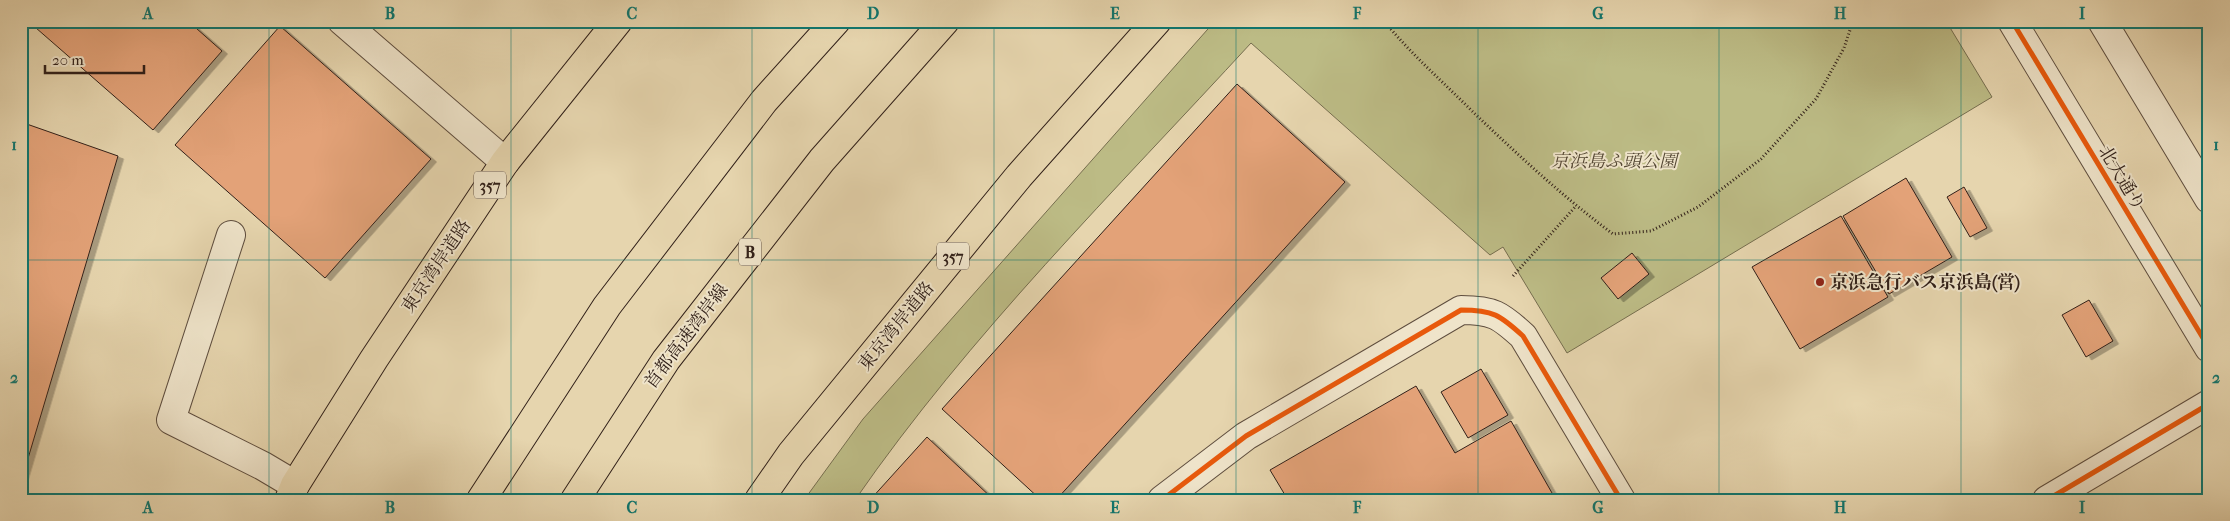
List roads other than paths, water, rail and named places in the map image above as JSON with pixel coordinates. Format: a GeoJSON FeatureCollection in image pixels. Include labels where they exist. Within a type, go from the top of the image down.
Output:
{"type":"FeatureCollection","features":[{"type":"Feature","properties":{"kind":"highway","name":"東京湾岸道路"},"geometry":{"type":"LineString","coordinates":[[290,494],[374,359],[505,162],[618,21]]}},
{"type":"Feature","properties":{"kind":"highway"},"geometry":{"type":"LineString","coordinates":[[481,500],[607,306],[764,101],[836,21]]}},
{"type":"Feature","properties":{"kind":"highway","name":"首都高速湾岸線"},"geometry":{"type":"LineString","coordinates":[[575,500],[666,360],[822,160],[945,21]]}},
{"type":"Feature","properties":{"kind":"highway","name":"東京湾岸道路"},"geometry":{"type":"LineString","coordinates":[[759,500],[791,454],[1019,176],[1157,21]]}},
{"type":"Feature","properties":{"kind":"street"},"geometry":{"type":"LineString","coordinates":[[342,21],[505,162]]}},
{"type":"Feature","properties":{"kind":"street","name":"北大通り"},"geometry":{"type":"LineString","coordinates":[[2012,21],[2209,348]]}},
{"type":"Feature","properties":{"kind":"street"},"geometry":{"type":"LineString","coordinates":[[2102,21],[2209,199]]}},
{"type":"Feature","properties":{"kind":"street"},"geometry":{"type":"LineString","coordinates":[[231,235],[171,420],[263,466],[290,494]]}},
{"type":"Feature","properties":{"kind":"street"},"geometry":{"type":"LineString","coordinates":[[1162,500],[1254,431],[1461,310],[1484,310],[1504,319],[1523,336],[1621,500]]}},
{"type":"Feature","properties":{"kind":"street"},"geometry":{"type":"LineString","coordinates":[[2047,500],[2209,404]]}},
{"type":"Feature","properties":{"kind":"place","name":"京浜急行バス京浜島(営)"},"geometry":{"type":"Point","coordinates":[1820,282]}},
{"type":"Feature","properties":{"kind":"park label","name":"京浜島ふ頭公園"},"geometry":{"type":"Point","coordinates":[1614,161]}}]}
